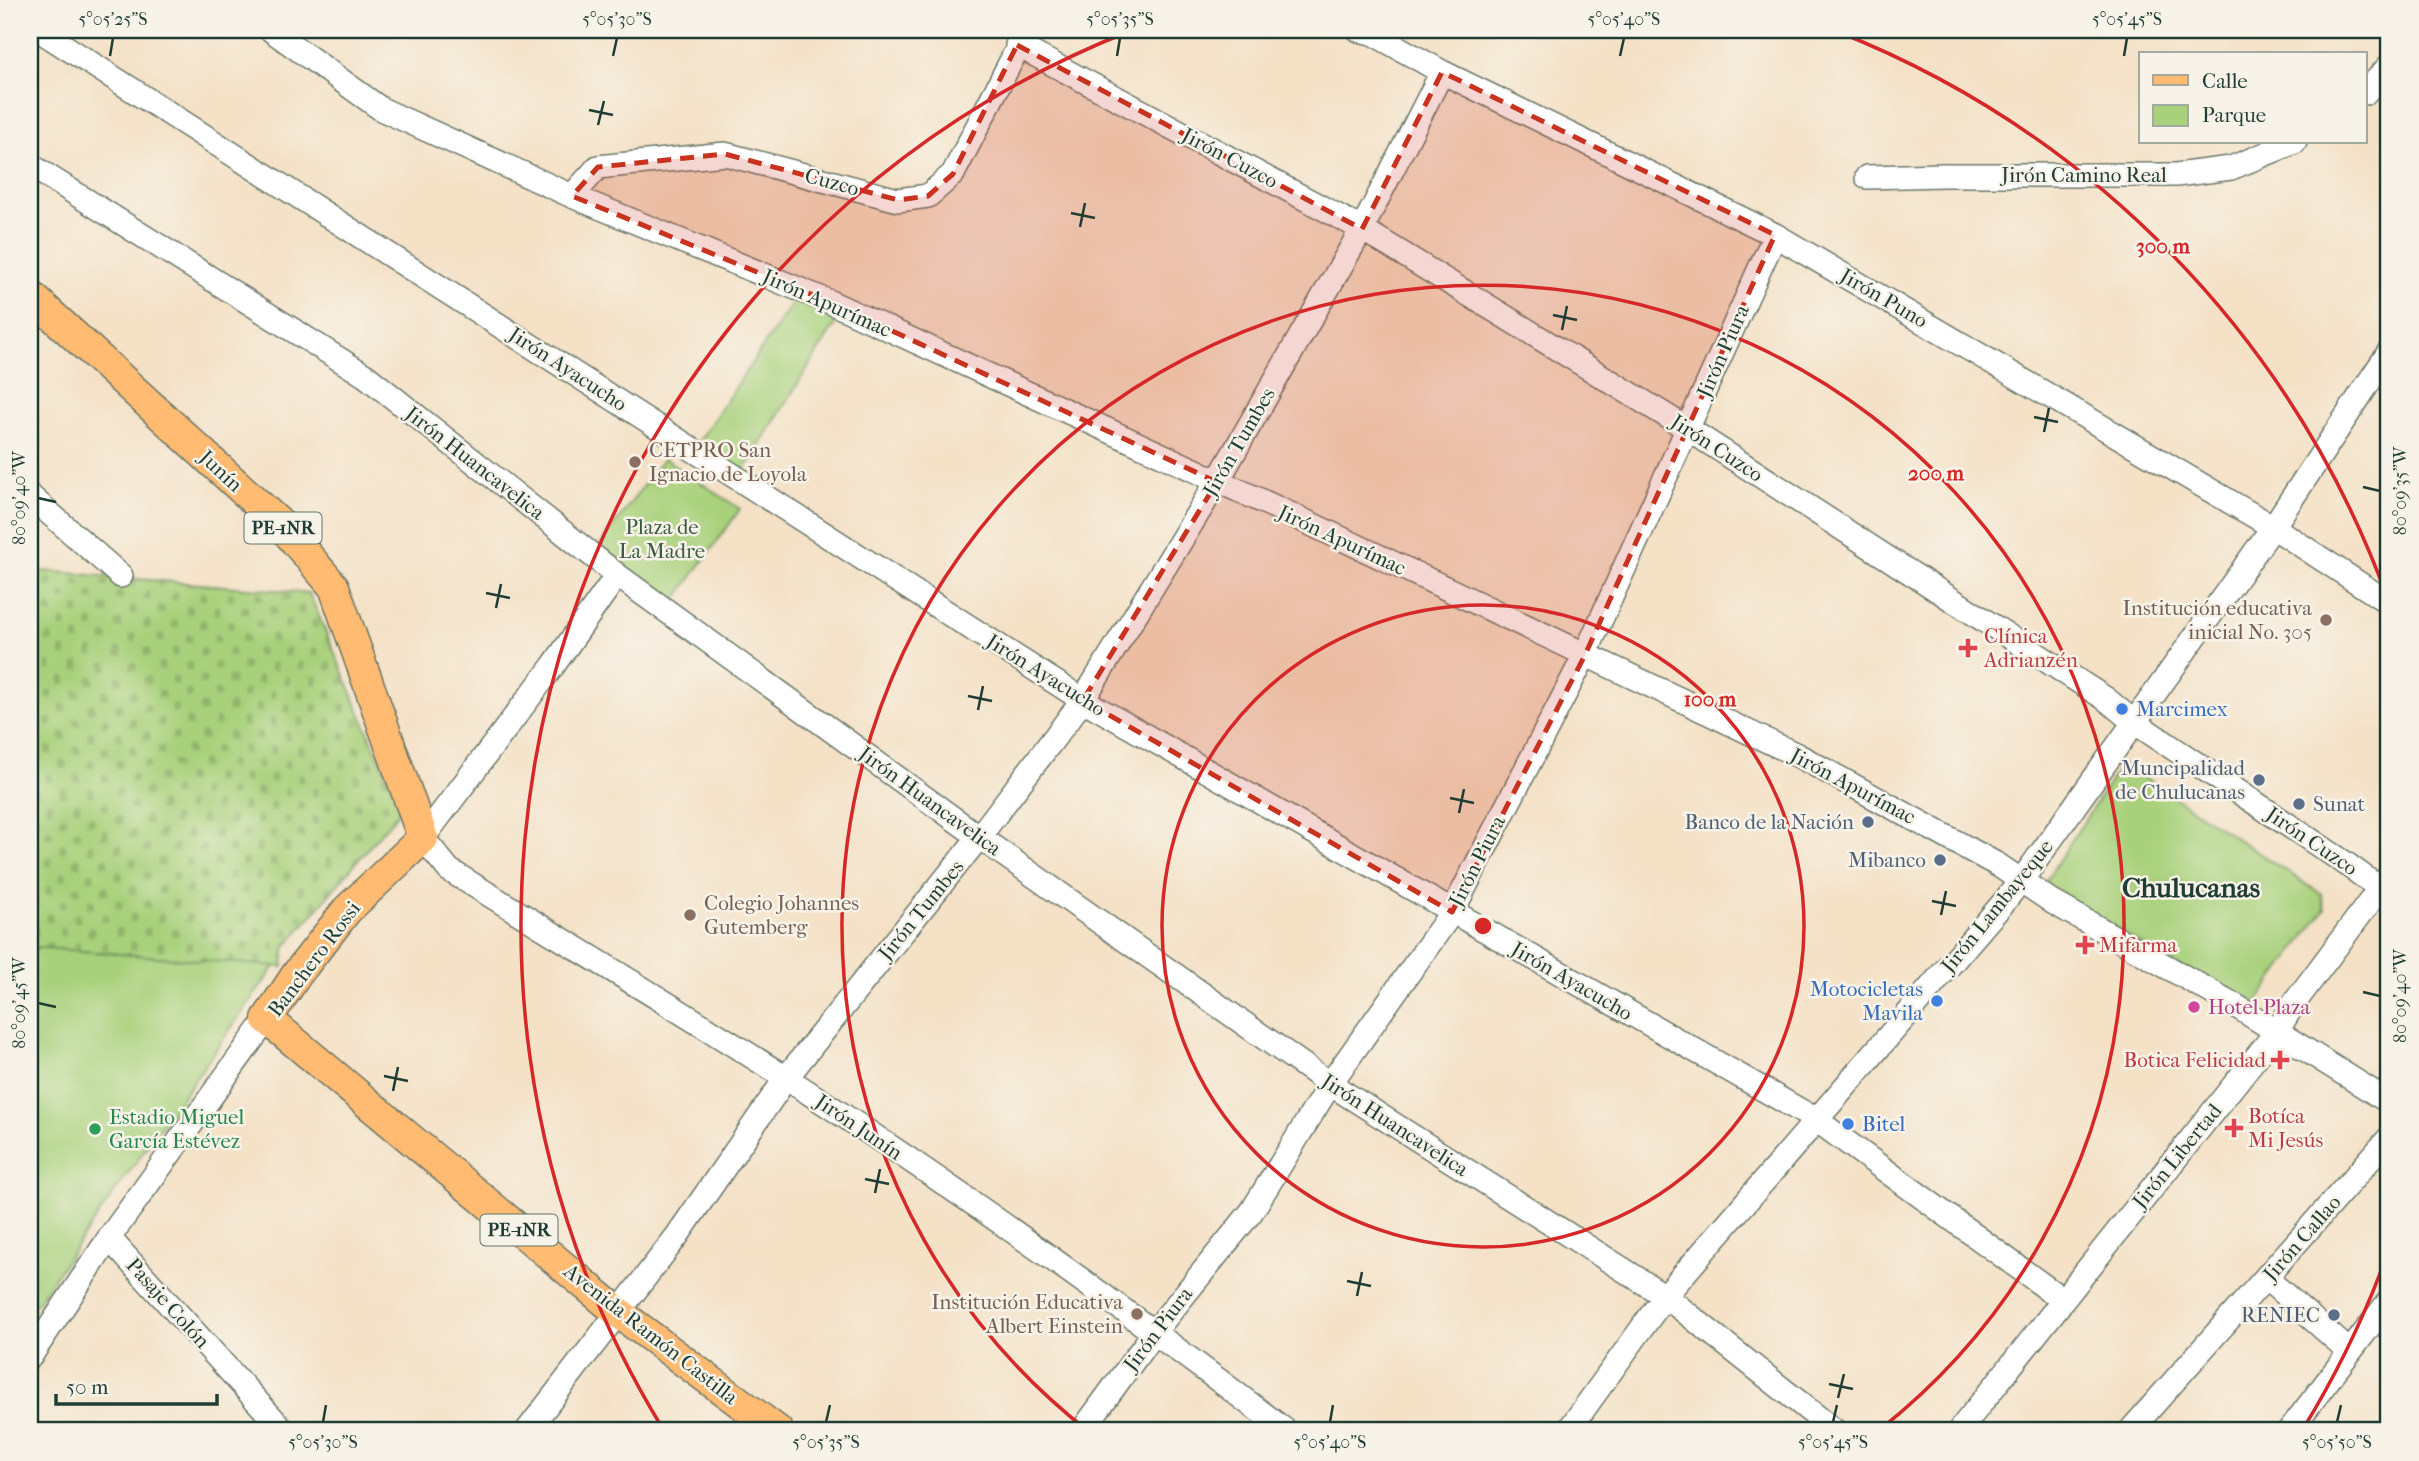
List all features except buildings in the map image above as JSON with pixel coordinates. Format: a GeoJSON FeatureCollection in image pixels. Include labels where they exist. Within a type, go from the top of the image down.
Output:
{"type":"FeatureCollection","features":[{"type":"Feature","properties":{"kind":"main road","name":"Junín"},"geometry":{"type":"LineString","coordinates":[[30,295],[284,528],[334,587],[423,838]]}},
{"type":"Feature","properties":{"kind":"main road","name":"Banchero Rossi"},"geometry":{"type":"LineString","coordinates":[[267,1019],[297,974],[347,910],[423,838]]}},
{"type":"Feature","properties":{"kind":"main road","name":"Avenida Ramón Castilla"},"geometry":{"type":"LineString","coordinates":[[267,1019],[619,1313],[778,1431]]}},
{"type":"Feature","properties":{"kind":"street","name":"Jirón Ayacucho"},"geometry":{"type":"LineString","coordinates":[[39,30],[1083,700],[1815,1119],[2063,1300]]}},
{"type":"Feature","properties":{"kind":"street","name":"Jirón Apurímac"},"geometry":{"type":"LineString","coordinates":[[271,30],[381,110],[572,196],[830,302],[1292,515],[1799,755],[1998,865],[2054,903],[2277,1031],[2389,1102]]}},
{"type":"Feature","properties":{"kind":"street","name":"Jirón Puno"},"geometry":{"type":"LineString","coordinates":[[1359,30],[1372,33],[1442,72],[1775,235],[2273,527],[2389,603]]}},
{"type":"Feature","properties":{"kind":"street","name":"Cuzco"},"geometry":{"type":"LineString","coordinates":[[572,196],[598,167],[725,154],[898,200],[928,196],[953,174],[1022,37]]}},
{"type":"Feature","properties":{"kind":"street","name":"Jirón Cuzco"},"geometry":{"type":"LineString","coordinates":[[1022,37],[1362,229],[1688,429],[2106,699],[2134,722],[2345,863],[2386,886]]}},
{"type":"Feature","properties":{"kind":"street"},"geometry":{"type":"LineString","coordinates":[[2366,92],[2389,66]]}},
{"type":"Feature","properties":{"kind":"street","name":"Jirón Tumbes"},"geometry":{"type":"LineString","coordinates":[[527,1431],[677,1236],[786,1078],[979,837],[1083,700],[1217,482],[1362,229],[1442,72]]}},
{"type":"Feature","properties":{"kind":"street","name":"Jirón Camino Real"},"geometry":{"type":"LineString","coordinates":[[1867,177],[2176,175],[2231,168],[2290,144]]}},
{"type":"Feature","properties":{"kind":"street","name":"Jirón Huancavelica"},"geometry":{"type":"LineString","coordinates":[[30,165],[366,376],[617,576],[979,837],[1330,1084],[1665,1296],[1835,1431]]}},
{"type":"Feature","properties":{"kind":"street","name":"Jirón Piura"},"geometry":{"type":"LineString","coordinates":[[1082,1431],[1155,1331],[1252,1211],[1330,1084],[1452,912],[1585,656],[1775,235]]}},
{"type":"Feature","properties":{"kind":"street","name":"Jirón Lambayeque"},"geometry":{"type":"LineString","coordinates":[[1568,1431],[1665,1296],[2020,881],[2273,527],[2389,352]]}},
{"type":"Feature","properties":{"kind":"street"},"geometry":{"type":"LineString","coordinates":[[30,496],[121,576]]}},
{"type":"Feature","properties":{"kind":"street","name":"Banchero Rossi"},"geometry":{"type":"LineString","coordinates":[[423,838],[553,666],[617,576]]}},
{"type":"Feature","properties":{"kind":"street","name":"Jirón Junín"},"geometry":{"type":"LineString","coordinates":[[423,838],[449,870],[786,1078],[976,1205],[1155,1331],[1286,1431]]}},
{"type":"Feature","properties":{"kind":"street","name":"Jirón Libertad"},"geometry":{"type":"LineString","coordinates":[[1959,1431],[2277,1031],[2295,1002],[2386,886]]}},
{"type":"Feature","properties":{"kind":"street","name":"Banchero Rossi"},"geometry":{"type":"LineString","coordinates":[[30,1357],[109,1238],[267,1019]]}},
{"type":"Feature","properties":{"kind":"street","name":"Jirón Callao"},"geometry":{"type":"LineString","coordinates":[[2130,1431],[2389,1138]]}},
{"type":"Feature","properties":{"kind":"street","name":"Pasaje Colón"},"geometry":{"type":"LineString","coordinates":[[109,1238],[284,1431]]}},
{"type":"Feature","properties":{"kind":"street"},"geometry":{"type":"LineString","coordinates":[[2267,1279],[2350,1352]]}},
{"type":"Feature","properties":{"kind":"street"},"geometry":{"type":"LineString","coordinates":[[2289,1431],[2389,1301]]}},
{"type":"Feature","properties":{"kind":"highlighted area"},"geometry":{"type":"Polygon","coordinates":[[[1017,45],[1362,229],[1442,72],[1775,235],[1585,655],[1452,912],[1083,700],[1217,482],[830,302],[572,196],[598,167],[725,154],[898,200],[928,196],[953,174],[1017,45]]]}},
{"type":"Feature","properties":{"kind":"green space"},"geometry":{"type":"Polygon","coordinates":[[[800,292],[841,315],[738,479],[693,450],[800,292]]]}},
{"type":"Feature","properties":{"kind":"green space","name":"Plaza de La Madre"},"geometry":{"type":"Polygon","coordinates":[[[664,458],[740,509],[671,606],[598,547],[664,458]]]}},
{"type":"Feature","properties":{"kind":"green space"},"geometry":{"type":"Polygon","coordinates":[[[30,570],[309,593],[401,809],[285,947],[283,967],[30,947],[30,570]]]}},
{"type":"Feature","properties":{"kind":"green space"},"geometry":{"type":"Polygon","coordinates":[[[2125,765],[2321,894],[2325,909],[2251,1010],[2043,885],[2118,769],[2125,765]]]}},
{"type":"Feature","properties":{"kind":"green space","name":"Estadio Miguel García Estévez"},"geometry":{"type":"Polygon","coordinates":[[[30,947],[275,966],[37,1304],[30,1306],[30,947]]]}},
{"type":"Feature","properties":{"kind":"place","name":"CETPRO San Ignacio de Loyola"},"geometry":{"type":"Point","coordinates":[635,462]}},
{"type":"Feature","properties":{"kind":"place","name":"Institución educativa inicial No. 305"},"geometry":{"type":"Point","coordinates":[2326,620]}},
{"type":"Feature","properties":{"kind":"place","name":"Clínica Adrianzén"},"geometry":{"type":"Point","coordinates":[1968,648]}},
{"type":"Feature","properties":{"kind":"place","name":"Marcimex"},"geometry":{"type":"Point","coordinates":[2122,709]}},
{"type":"Feature","properties":{"kind":"place","name":"Muncipalidad de Chulucanas"},"geometry":{"type":"Point","coordinates":[2259,780]}},
{"type":"Feature","properties":{"kind":"place","name":"Sunat"},"geometry":{"type":"Point","coordinates":[2299,804]}},
{"type":"Feature","properties":{"kind":"place","name":"Banco de la Nación"},"geometry":{"type":"Point","coordinates":[1868,822]}},
{"type":"Feature","properties":{"kind":"place","name":"Mibanco"},"geometry":{"type":"Point","coordinates":[1940,860]}},
{"type":"Feature","properties":{"kind":"place","name":"Colegio Johannes Gutemberg"},"geometry":{"type":"Point","coordinates":[690,915]}},
{"type":"Feature","properties":{"kind":"place","name":"Mifarma"},"geometry":{"type":"Point","coordinates":[2085,945]}},
{"type":"Feature","properties":{"kind":"place","name":"Motocicletas Mavila"},"geometry":{"type":"Point","coordinates":[1937,1001]}},
{"type":"Feature","properties":{"kind":"place","name":"Hotel Plaza"},"geometry":{"type":"Point","coordinates":[2194,1007]}},
{"type":"Feature","properties":{"kind":"place","name":"Botica Felicidad"},"geometry":{"type":"Point","coordinates":[2280,1060]}},
{"type":"Feature","properties":{"kind":"place","name":"Bitel"},"geometry":{"type":"Point","coordinates":[1848,1124]}},
{"type":"Feature","properties":{"kind":"place","name":"Botíca Mi Jesús"},"geometry":{"type":"Point","coordinates":[2234,1128]}},
{"type":"Feature","properties":{"kind":"place","name":"Estadio Miguel García Estévez"},"geometry":{"type":"Point","coordinates":[95,1129]}},
{"type":"Feature","properties":{"kind":"place","name":"Institución Educativa Albert Einstein"},"geometry":{"type":"Point","coordinates":[1137,1314]}},
{"type":"Feature","properties":{"kind":"place","name":"RENIEC"},"geometry":{"type":"Point","coordinates":[2334,1315]}},
{"type":"Feature","properties":{"kind":"district","name":"Chulucanas"},"geometry":{"type":"Point","coordinates":[2191,887]}}]}
